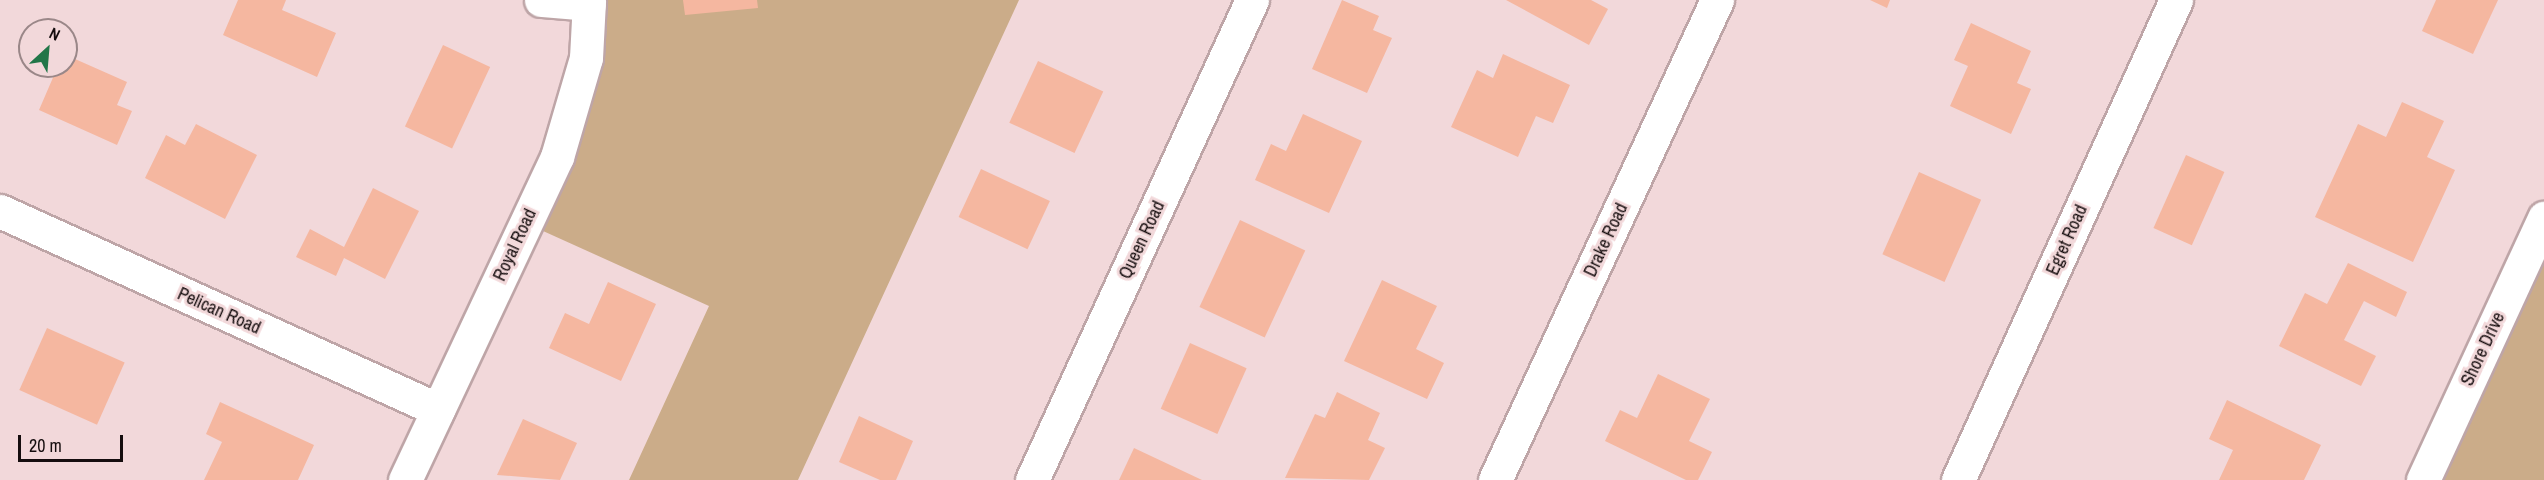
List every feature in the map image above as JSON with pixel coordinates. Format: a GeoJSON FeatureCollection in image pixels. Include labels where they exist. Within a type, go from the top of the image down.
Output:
{"type":"FeatureCollection","features":[{"type":"Feature","properties":{"kind":"street"},"geometry":{"type":"LineString","coordinates":[[541,0],[589,2]]}},
{"type":"Feature","properties":{"kind":"street","name":"Queen Road"},"geometry":{"type":"LineString","coordinates":[[1032,480],[1252,0]]}},
{"type":"Feature","properties":{"kind":"street","name":"Drake Road"},"geometry":{"type":"LineString","coordinates":[[1496,480],[1717,0]]}},
{"type":"Feature","properties":{"kind":"street","name":"Egret Road"},"geometry":{"type":"LineString","coordinates":[[1958,480],[2176,0]]}},
{"type":"Feature","properties":{"kind":"street","name":"Royal Road"},"geometry":{"type":"LineString","coordinates":[[405,480],[557,157],[586,58],[589,2]]}},
{"type":"Feature","properties":{"kind":"street","name":"Pelican Road"},"geometry":{"type":"LineString","coordinates":[[0,211],[438,410]]}},
{"type":"Feature","properties":{"kind":"street","name":"Shore Drive"},"geometry":{"type":"LineString","coordinates":[[2423,480],[2544,218]]}},
{"type":"Feature","properties":{"kind":"shaded area"},"geometry":{"type":"Polygon","coordinates":[[[582,0],[1019,0],[798,480],[629,480],[709,306],[532,226],[584,95],[582,0]]]}},
{"type":"Feature","properties":{"kind":"shaded area"},"geometry":{"type":"Polygon","coordinates":[[[2544,254],[2544,480],[2441,480],[2544,254]]]}},
{"type":"Feature","properties":{"kind":"building"},"geometry":{"type":"Polygon","coordinates":[[[238,0],[286,0],[282,10],[336,33],[317,77],[223,35],[238,0]]]}},
{"type":"Feature","properties":{"kind":"building"},"geometry":{"type":"Polygon","coordinates":[[[683,0],[757,0],[758,8],[685,15],[683,0]]]}},
{"type":"Feature","properties":{"kind":"building"},"geometry":{"type":"Polygon","coordinates":[[[1342,0],[1379,16],[1373,30],[1392,38],[1367,93],[1312,69],[1342,0]]]}},
{"type":"Feature","properties":{"kind":"building"},"geometry":{"type":"Polygon","coordinates":[[[1506,0],[1591,0],[1608,9],[1589,45],[1506,0]]]}},
{"type":"Feature","properties":{"kind":"building"},"geometry":{"type":"Polygon","coordinates":[[[1870,0],[1890,0],[1887,8],[1870,0]]]}},
{"type":"Feature","properties":{"kind":"building"},"geometry":{"type":"Polygon","coordinates":[[[2436,0],[2498,0],[2473,54],[2422,31],[2436,0]]]}},
{"type":"Feature","properties":{"kind":"building"},"geometry":{"type":"Polygon","coordinates":[[[1971,23],[2031,51],[2017,83],[2031,89],[2011,134],[1950,106],[1968,66],[1954,60],[1971,23]]]}},
{"type":"Feature","properties":{"kind":"building"},"geometry":{"type":"Polygon","coordinates":[[[443,45],[490,67],[452,149],[405,127],[443,45]]]}},
{"type":"Feature","properties":{"kind":"building"},"geometry":{"type":"Polygon","coordinates":[[[1503,54],[1570,85],[1553,123],[1536,116],[1518,157],[1451,127],[1477,70],[1493,78],[1503,54]]]}},
{"type":"Feature","properties":{"kind":"building"},"geometry":{"type":"Polygon","coordinates":[[[78,60],[127,82],[117,105],[132,111],[117,145],[39,110],[53,78],[78,78],[78,60]]]}},
{"type":"Feature","properties":{"kind":"building"},"geometry":{"type":"Polygon","coordinates":[[[1038,61],[1103,91],[1075,153],[1009,123],[1038,61]]]}},
{"type":"Feature","properties":{"kind":"building"},"geometry":{"type":"Polygon","coordinates":[[[2402,102],[2444,121],[2427,157],[2455,170],[2413,262],[2315,217],[2358,124],[2386,137],[2402,102]]]}},
{"type":"Feature","properties":{"kind":"building"},"geometry":{"type":"Polygon","coordinates":[[[1303,114],[1362,141],[1329,213],[1255,180],[1271,144],[1286,151],[1303,114]]]}},
{"type":"Feature","properties":{"kind":"building"},"geometry":{"type":"Polygon","coordinates":[[[196,124],[257,155],[225,219],[145,178],[166,135],[185,145],[196,124]]]}},
{"type":"Feature","properties":{"kind":"building"},"geometry":{"type":"Polygon","coordinates":[[[2186,155],[2224,172],[2192,245],[2153,228],[2186,155]]]}},
{"type":"Feature","properties":{"kind":"building"},"geometry":{"type":"Polygon","coordinates":[[[981,169],[1050,201],[1027,249],[959,217],[981,169]]]}},
{"type":"Feature","properties":{"kind":"building"},"geometry":{"type":"Polygon","coordinates":[[[1919,172],[1981,200],[1945,282],[1882,254],[1919,172]]]}},
{"type":"Feature","properties":{"kind":"building"},"geometry":{"type":"Polygon","coordinates":[[[373,188],[419,211],[385,279],[344,258],[336,276],[296,257],[310,229],[344,247],[373,188]]]}},
{"type":"Feature","properties":{"kind":"building"},"geometry":{"type":"Polygon","coordinates":[[[1240,220],[1305,250],[1265,337],[1199,307],[1240,220]]]}},
{"type":"Feature","properties":{"kind":"building"},"geometry":{"type":"Polygon","coordinates":[[[2348,263],[2407,292],[2396,317],[2364,301],[2344,340],[2376,356],[2361,386],[2279,346],[2305,293],[2327,304],[2348,263]]]}},
{"type":"Feature","properties":{"kind":"building"},"geometry":{"type":"Polygon","coordinates":[[[1382,280],[1437,306],[1416,349],[1444,363],[1427,399],[1344,361],[1382,280]]]}},
{"type":"Feature","properties":{"kind":"building"},"geometry":{"type":"Polygon","coordinates":[[[608,282],[656,304],[621,381],[549,348],[565,313],[589,324],[608,282]]]}},
{"type":"Feature","properties":{"kind":"building"},"geometry":{"type":"Polygon","coordinates":[[[47,328],[125,363],[97,425],[19,390],[47,328]]]}},
{"type":"Feature","properties":{"kind":"building"},"geometry":{"type":"Polygon","coordinates":[[[1190,343],[1247,368],[1217,434],[1161,409],[1190,343]]]}},
{"type":"Feature","properties":{"kind":"building"},"geometry":{"type":"Polygon","coordinates":[[[1658,374],[1710,399],[1689,441],[1712,452],[1698,480],[1686,480],[1605,441],[1620,410],[1637,418],[1658,374]]]}},
{"type":"Feature","properties":{"kind":"building"},"geometry":{"type":"Polygon","coordinates":[[[1337,392],[1380,413],[1368,440],[1385,448],[1369,480],[1285,478],[1315,414],[1325,418],[1337,392]]]}},
{"type":"Feature","properties":{"kind":"building"},"geometry":{"type":"Polygon","coordinates":[[[2227,400],[2321,445],[2304,480],[2219,480],[2233,450],[2209,439],[2227,400]]]}},
{"type":"Feature","properties":{"kind":"building"},"geometry":{"type":"Polygon","coordinates":[[[220,402],[314,445],[298,480],[204,480],[222,442],[206,434],[220,402]]]}},
{"type":"Feature","properties":{"kind":"building"},"geometry":{"type":"Polygon","coordinates":[[[859,416],[913,441],[896,480],[880,480],[839,462],[859,416]]]}},
{"type":"Feature","properties":{"kind":"building"},"geometry":{"type":"Polygon","coordinates":[[[523,419],[577,443],[560,480],[497,475],[523,419]]]}},
{"type":"Feature","properties":{"kind":"building"},"geometry":{"type":"Polygon","coordinates":[[[1134,448],[1202,480],[1119,480],[1134,448]]]}}]}
